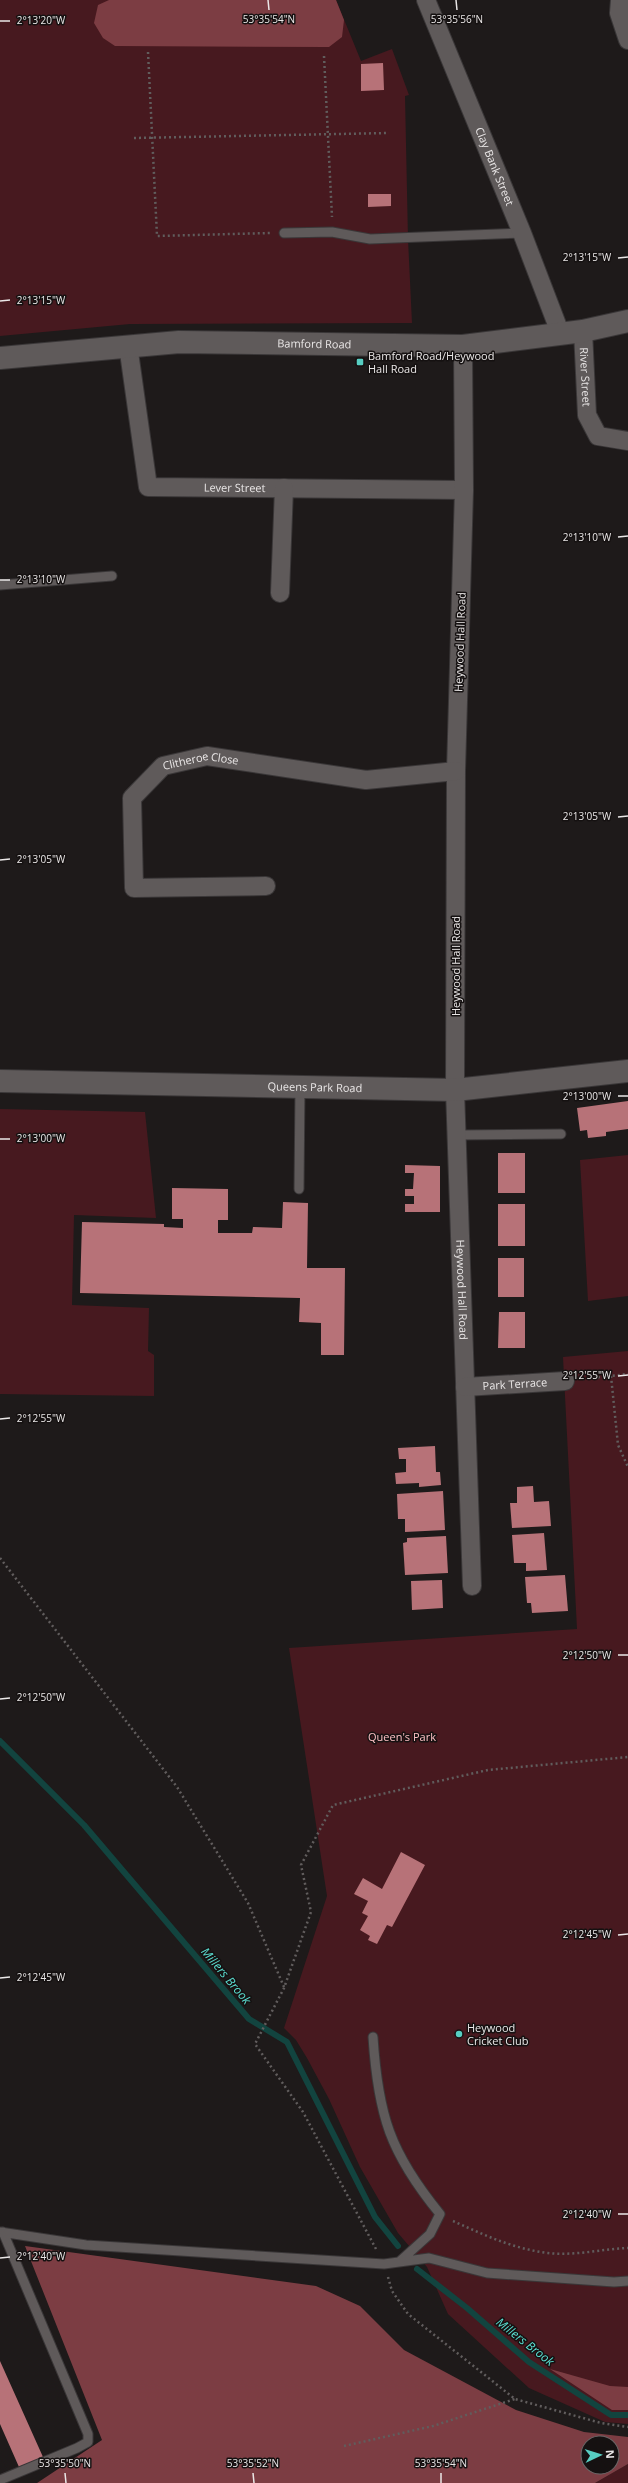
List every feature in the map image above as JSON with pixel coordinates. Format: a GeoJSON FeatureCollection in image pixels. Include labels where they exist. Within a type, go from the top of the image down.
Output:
{"type":"FeatureCollection","features":[{"type":"Feature","properties":{"kind":"street","name":"Clay Bank Street"},"geometry":{"type":"LineString","coordinates":[[426,0],[522,233],[561,335]]}},
{"type":"Feature","properties":{"kind":"street"},"geometry":{"type":"LineString","coordinates":[[620,0],[619,13],[628,40]]}},
{"type":"Feature","properties":{"kind":"street","name":"Bamford Road"},"geometry":{"type":"LineString","coordinates":[[0,358],[128,345],[179,342],[463,346],[561,335],[628,321]]}},
{"type":"Feature","properties":{"kind":"street","name":"River Street"},"geometry":{"type":"LineString","coordinates":[[583,331],[587,415],[598,436],[628,441]]}},
{"type":"Feature","properties":{"kind":"street","name":"Lever Street"},"geometry":{"type":"LineString","coordinates":[[128,345],[148,487],[464,490]]}},
{"type":"Feature","properties":{"kind":"street","name":"Heywood Hall Road"},"geometry":{"type":"LineString","coordinates":[[463,346],[464,490],[456,771],[455,1090],[472,1586]]}},
{"type":"Feature","properties":{"kind":"street"},"geometry":{"type":"LineString","coordinates":[[280,593],[284,488]]}},
{"type":"Feature","properties":{"kind":"street","name":"Clitheroe Close"},"geometry":{"type":"LineString","coordinates":[[266,886],[134,888],[132,798],[163,766],[207,756],[366,780],[456,771]]}},
{"type":"Feature","properties":{"kind":"street","name":"Queens Park Road"},"geometry":{"type":"LineString","coordinates":[[0,1081],[455,1090],[628,1071]]}},
{"type":"Feature","properties":{"kind":"street","name":"Park Terrace"},"geometry":{"type":"LineString","coordinates":[[465,1387],[565,1381]]}},
{"type":"Feature","properties":{"kind":"lane"},"geometry":{"type":"LineString","coordinates":[[284,233],[332,232],[370,239],[522,233]]}},
{"type":"Feature","properties":{"kind":"lane"},"geometry":{"type":"LineString","coordinates":[[0,585],[112,576]]}},
{"type":"Feature","properties":{"kind":"lane"},"geometry":{"type":"LineString","coordinates":[[299,1189],[300,1087]]}},
{"type":"Feature","properties":{"kind":"lane"},"geometry":{"type":"LineString","coordinates":[[457,1135],[561,1134]]}},
{"type":"Feature","properties":{"kind":"lane"},"geometry":{"type":"LineString","coordinates":[[373,2037],[380,2100],[394,2147],[415,2183],[440,2214],[430,2234],[399,2262]]}},
{"type":"Feature","properties":{"kind":"lane"},"geometry":{"type":"LineString","coordinates":[[1,2232],[86,2245],[384,2264],[429,2258],[487,2273],[614,2282],[628,2281]]}},
{"type":"Feature","properties":{"kind":"lane"},"geometry":{"type":"LineString","coordinates":[[0,2480],[88,2442],[88,2434],[1,2232]]}},
{"type":"Feature","properties":{"kind":"path"},"geometry":{"type":"LineString","coordinates":[[148,52],[157,236],[284,233]]}},
{"type":"Feature","properties":{"kind":"path"},"geometry":{"type":"LineString","coordinates":[[324,56],[329,134],[332,232]]}},
{"type":"Feature","properties":{"kind":"path"},"geometry":{"type":"LineString","coordinates":[[134,138],[389,133]]}},
{"type":"Feature","properties":{"kind":"path"},"geometry":{"type":"LineString","coordinates":[[565,1381],[628,1374]]}},
{"type":"Feature","properties":{"kind":"path"},"geometry":{"type":"LineString","coordinates":[[611,1376],[618,1445],[628,1467]]}},
{"type":"Feature","properties":{"kind":"path"},"geometry":{"type":"LineString","coordinates":[[0,1558],[177,1787],[248,1903],[284,1988]]}},
{"type":"Feature","properties":{"kind":"path"},"geometry":{"type":"LineString","coordinates":[[628,1757],[488,1770],[333,1805],[301,1866],[311,1912],[284,1988],[255,2044],[303,2112],[384,2264],[392,2291],[408,2314],[515,2399],[601,2423],[628,2427]]}},
{"type":"Feature","properties":{"kind":"path"},"geometry":{"type":"LineString","coordinates":[[440,2214],[485,2236],[519,2248],[549,2253],[572,2253],[628,2248]]}},
{"type":"Feature","properties":{"kind":"path"},"geometry":{"type":"LineString","coordinates":[[344,2446],[433,2426],[515,2399]]}},
{"type":"Feature","properties":{"kind":"green space"},"geometry":{"type":"Polygon","coordinates":[[[0,0],[336,0],[361,61],[392,49],[409,95],[405,96],[408,239],[412,323],[130,324],[0,336],[0,0]]]}},
{"type":"Feature","properties":{"kind":"green space"},"geometry":{"type":"Polygon","coordinates":[[[0,1109],[145,1112],[156,1218],[74,1215],[72,1305],[149,1308],[148,1351],[154,1355],[154,1396],[0,1394],[0,1109]]]}},
{"type":"Feature","properties":{"kind":"green space"},"geometry":{"type":"Polygon","coordinates":[[[628,1155],[628,1296],[588,1301],[580,1160],[628,1155]]]}},
{"type":"Feature","properties":{"kind":"green space","name":"Queen's Park"},"geometry":{"type":"Polygon","coordinates":[[[628,1351],[628,2424],[605,2422],[529,2388],[448,2314],[427,2267],[398,2233],[360,2167],[329,2099],[307,2058],[296,2040],[284,2028],[327,1896],[289,1648],[577,1629],[563,1357],[628,1351]]]}},
{"type":"Feature","properties":{"kind":"green space"},"geometry":{"type":"Polygon","coordinates":[[[628,2464],[628,2483],[595,2483],[609,2475],[620,2475],[620,2469],[628,2464]]]}},
{"type":"Feature","properties":{"kind":"shaded area"},"geometry":{"type":"Polygon","coordinates":[[[109,0],[336,0],[344,20],[342,37],[329,47],[115,46],[103,38],[94,23],[98,5],[109,0]]]}},
{"type":"Feature","properties":{"kind":"shaded area"},"geometry":{"type":"Polygon","coordinates":[[[25,2246],[316,2286],[360,2306],[404,2350],[516,2410],[584,2432],[610,2435],[580,2435],[580,2475],[609,2475],[595,2483],[37,2483],[102,2440],[25,2246]]]}},
{"type":"Feature","properties":{"kind":"shaded area"},"geometry":{"type":"Polygon","coordinates":[[[550,2369],[610,2386],[628,2387],[628,2410],[612,2410],[550,2369]]]}},
{"type":"Feature","properties":{"kind":"shaded area"},"geometry":{"type":"Polygon","coordinates":[[[620,2436],[628,2437],[628,2464],[620,2469],[620,2436]]]}},
{"type":"Feature","properties":{"kind":"building"},"geometry":{"type":"Polygon","coordinates":[[[383,63],[384,90],[361,91],[361,64],[383,63]]]}},
{"type":"Feature","properties":{"kind":"building"},"geometry":{"type":"Polygon","coordinates":[[[368,194],[391,194],[391,206],[368,207],[368,194]]]}},
{"type":"Feature","properties":{"kind":"building"},"geometry":{"type":"Polygon","coordinates":[[[628,1101],[628,1129],[606,1132],[606,1136],[588,1138],[587,1130],[580,1131],[577,1108],[628,1101]]]}},
{"type":"Feature","properties":{"kind":"building"},"geometry":{"type":"Polygon","coordinates":[[[498,1153],[525,1153],[525,1193],[498,1193],[498,1153]]]}},
{"type":"Feature","properties":{"kind":"building"},"geometry":{"type":"Polygon","coordinates":[[[405,1165],[440,1166],[440,1212],[405,1212],[405,1204],[414,1204],[414,1196],[405,1196],[405,1189],[413,1189],[414,1173],[405,1173],[405,1165]]]}},
{"type":"Feature","properties":{"kind":"building"},"geometry":{"type":"Polygon","coordinates":[[[172,1188],[228,1189],[228,1220],[218,1220],[218,1233],[252,1233],[253,1227],[282,1228],[283,1202],[308,1203],[307,1268],[345,1268],[344,1355],[321,1355],[321,1323],[299,1322],[300,1298],[80,1293],[82,1222],[164,1224],[164,1227],[183,1228],[183,1219],[172,1219],[172,1188]]]}},
{"type":"Feature","properties":{"kind":"building"},"geometry":{"type":"Polygon","coordinates":[[[498,1204],[525,1204],[525,1246],[498,1246],[498,1204]]]}},
{"type":"Feature","properties":{"kind":"building"},"geometry":{"type":"Polygon","coordinates":[[[498,1258],[524,1258],[524,1297],[498,1297],[498,1258]]]}},
{"type":"Feature","properties":{"kind":"building"},"geometry":{"type":"Polygon","coordinates":[[[499,1312],[525,1312],[525,1348],[498,1348],[499,1312]]]}},
{"type":"Feature","properties":{"kind":"building"},"geometry":{"type":"Polygon","coordinates":[[[435,1446],[436,1472],[440,1472],[441,1485],[419,1487],[419,1483],[396,1484],[395,1473],[406,1472],[406,1459],[399,1459],[398,1448],[435,1446]]]}},
{"type":"Feature","properties":{"kind":"building"},"geometry":{"type":"Polygon","coordinates":[[[533,1486],[534,1502],[549,1501],[551,1526],[512,1528],[510,1503],[517,1503],[517,1487],[533,1486]]]}},
{"type":"Feature","properties":{"kind":"building"},"geometry":{"type":"Polygon","coordinates":[[[443,1491],[445,1530],[405,1532],[405,1519],[398,1519],[397,1494],[443,1491]]]}},
{"type":"Feature","properties":{"kind":"building"},"geometry":{"type":"Polygon","coordinates":[[[544,1533],[547,1570],[526,1571],[526,1563],[514,1563],[512,1535],[544,1533]]]}},
{"type":"Feature","properties":{"kind":"building"},"geometry":{"type":"Polygon","coordinates":[[[446,1536],[448,1573],[405,1575],[403,1543],[407,1542],[407,1538],[446,1536]]]}},
{"type":"Feature","properties":{"kind":"building"},"geometry":{"type":"Polygon","coordinates":[[[565,1575],[568,1611],[532,1613],[531,1603],[527,1603],[525,1577],[565,1575]]]}},
{"type":"Feature","properties":{"kind":"building"},"geometry":{"type":"Polygon","coordinates":[[[442,1580],[443,1608],[412,1610],[411,1581],[442,1580]]]}},
{"type":"Feature","properties":{"kind":"building"},"geometry":{"type":"Polygon","coordinates":[[[401,1852],[425,1865],[392,1927],[387,1925],[377,1944],[368,1940],[370,1936],[360,1930],[368,1916],[362,1913],[368,1901],[354,1894],[363,1878],[382,1889],[401,1852]]]}},
{"type":"Feature","properties":{"kind":"building"},"geometry":{"type":"Polygon","coordinates":[[[0,2361],[43,2457],[19,2467],[0,2424],[0,2361]]]}},
{"type":"Feature","properties":{"kind":"waterway","name":"Millers Brook"},"geometry":{"type":"LineString","coordinates":[[0,1741],[84,1825],[249,2019],[287,2042],[375,2217],[398,2246]]}},
{"type":"Feature","properties":{"kind":"waterway","name":"Millers Brook"},"geometry":{"type":"LineString","coordinates":[[417,2269],[467,2308],[529,2362],[611,2415],[628,2415]]}},
{"type":"Feature","properties":{"kind":"place","name":"Bamford Road/Heywood Hall Road"},"geometry":{"type":"Point","coordinates":[360,362]}},
{"type":"Feature","properties":{"kind":"place","name":"Heywood Cricket Club"},"geometry":{"type":"Point","coordinates":[459,2034]}}]}
